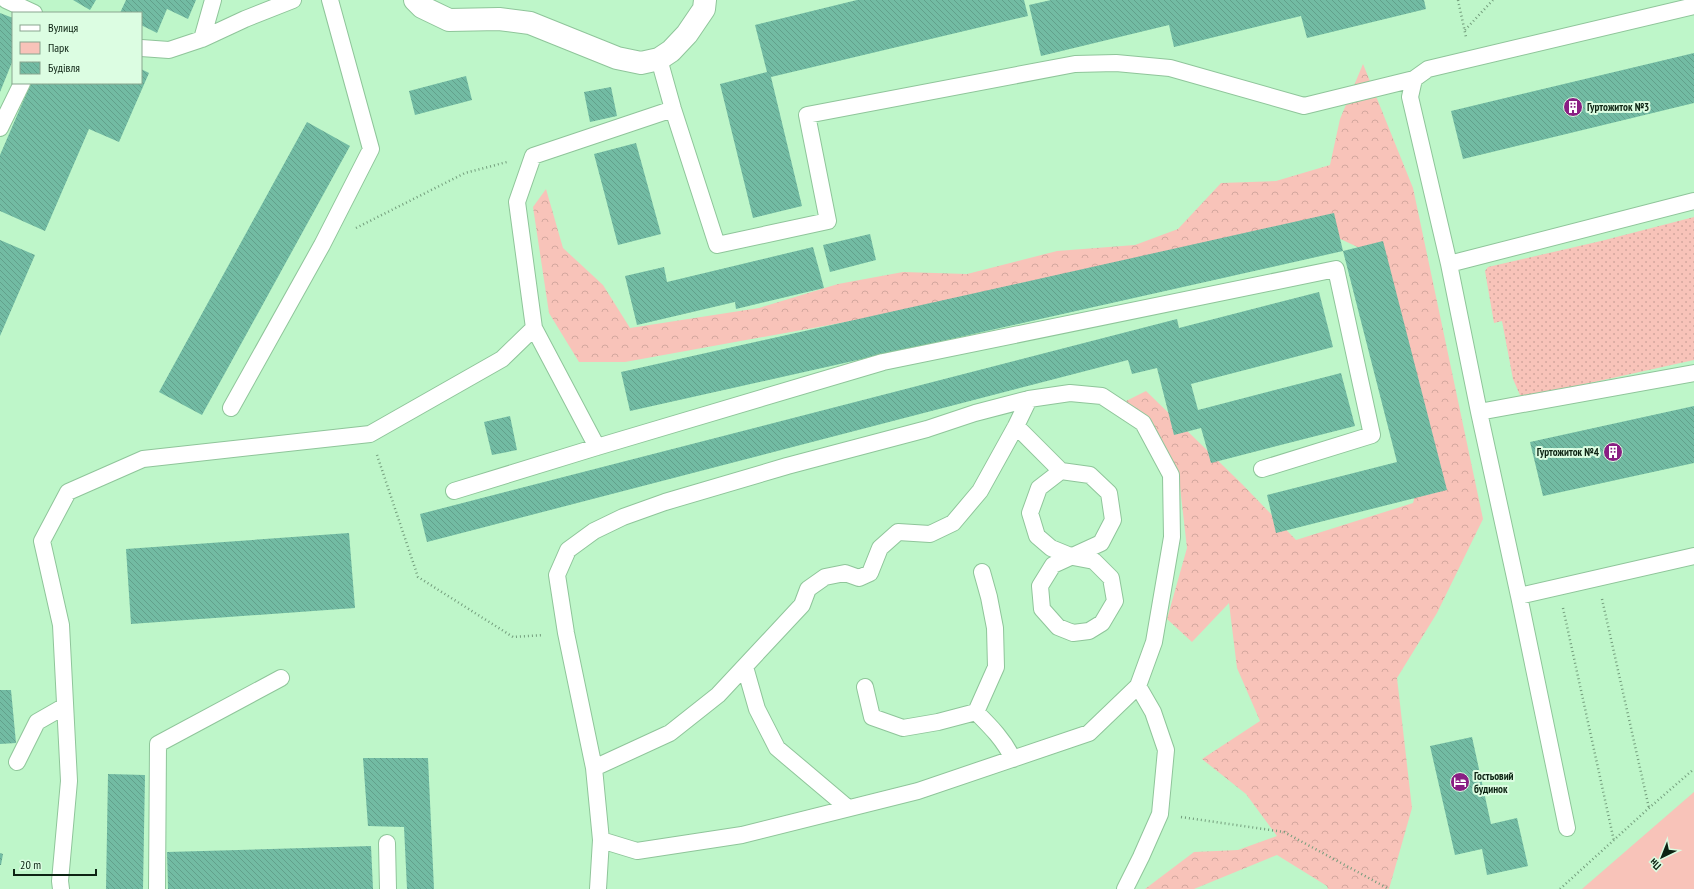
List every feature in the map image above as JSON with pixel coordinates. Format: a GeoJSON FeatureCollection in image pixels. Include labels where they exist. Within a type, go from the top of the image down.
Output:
{"type":"FeatureCollection","features":[{"type":"Feature","properties":{"kind":"street"},"geometry":{"type":"LineString","coordinates":[[415,0],[422,7],[449,20],[499,19],[530,23],[617,58],[641,63],[659,60],[671,52],[687,34],[704,9],[705,0]]}},
{"type":"Feature","properties":{"kind":"lane"},"geometry":{"type":"LineString","coordinates":[[6,0],[32,12]]}},
{"type":"Feature","properties":{"kind":"lane"},"geometry":{"type":"LineString","coordinates":[[202,39],[213,0]]}},
{"type":"Feature","properties":{"kind":"lane"},"geometry":{"type":"LineString","coordinates":[[142,48],[169,50],[202,39],[245,19],[294,0]]}},
{"type":"Feature","properties":{"kind":"lane"},"geometry":{"type":"LineString","coordinates":[[231,408],[322,245],[370,150],[330,0]]}},
{"type":"Feature","properties":{"kind":"lane"},"geometry":{"type":"LineString","coordinates":[[659,60],[673,109],[717,245],[828,221],[807,115],[1076,64],[1116,63],[1170,68],[1304,106],[1414,79],[1428,69],[1694,6]]}},
{"type":"Feature","properties":{"kind":"lane"},"geometry":{"type":"LineString","coordinates":[[1414,79],[1410,97],[1449,264],[1567,828]]}},
{"type":"Feature","properties":{"kind":"lane"},"geometry":{"type":"LineString","coordinates":[[0,128],[22,84]]}},
{"type":"Feature","properties":{"kind":"lane"},"geometry":{"type":"LineString","coordinates":[[597,447],[534,328],[517,202],[533,156],[673,109]]}},
{"type":"Feature","properties":{"kind":"lane"},"geometry":{"type":"LineString","coordinates":[[1449,264],[1694,201]]}},
{"type":"Feature","properties":{"kind":"lane"},"geometry":{"type":"LineString","coordinates":[[454,491],[883,362],[1336,269],[1372,435],[1262,469]]}},
{"type":"Feature","properties":{"kind":"lane"},"geometry":{"type":"LineString","coordinates":[[61,889],[60,882],[69,781],[61,625],[42,541],[68,492],[143,459],[370,434],[502,359],[534,328]]}},
{"type":"Feature","properties":{"kind":"lane"},"geometry":{"type":"LineString","coordinates":[[1479,412],[1694,373]]}},
{"type":"Feature","properties":{"kind":"lane"},"geometry":{"type":"LineString","coordinates":[[598,889],[602,840],[594,768],[566,633],[557,575],[568,550],[594,531],[623,517],[673,499],[788,466],[927,429],[975,413],[1029,399],[1070,393],[1102,396],[1143,423],[1171,475],[1172,537],[1154,642],[1138,686],[1089,733],[918,791],[742,835],[638,852],[602,840]]}},
{"type":"Feature","properties":{"kind":"lane"},"geometry":{"type":"LineString","coordinates":[[594,768],[670,733],[718,695],[802,605],[808,589],[825,577],[845,573],[859,578],[870,573],[880,548],[898,532],[930,534],[953,523],[980,491],[1016,426],[1029,399]]}},
{"type":"Feature","properties":{"kind":"lane"},"geometry":{"type":"LineString","coordinates":[[1016,426],[1061,471],[1090,475],[1108,493],[1113,520],[1101,543],[1073,557],[1053,565],[1040,586],[1042,609],[1058,627],[1074,633],[1090,631],[1102,623],[1115,601],[1112,578],[1094,561],[1073,557],[1051,548],[1037,536],[1030,513],[1039,488],[1061,471]]}},
{"type":"Feature","properties":{"kind":"lane"},"geometry":{"type":"LineString","coordinates":[[1519,596],[1694,556]]}},
{"type":"Feature","properties":{"kind":"lane"},"geometry":{"type":"LineString","coordinates":[[976,712],[996,668],[995,628],[982,572]]}},
{"type":"Feature","properties":{"kind":"lane"},"geometry":{"type":"LineString","coordinates":[[745,667],[757,709],[777,748],[848,808]]}},
{"type":"Feature","properties":{"kind":"lane"},"geometry":{"type":"LineString","coordinates":[[158,889],[158,744],[281,678]]}},
{"type":"Feature","properties":{"kind":"lane"},"geometry":{"type":"LineString","coordinates":[[1125,889],[1160,814],[1166,750],[1153,712],[1138,686]]}},
{"type":"Feature","properties":{"kind":"lane"},"geometry":{"type":"LineString","coordinates":[[865,687],[872,717],[903,728],[938,722],[976,712]]}},
{"type":"Feature","properties":{"kind":"lane"},"geometry":{"type":"LineString","coordinates":[[17,762],[37,722],[65,706]]}},
{"type":"Feature","properties":{"kind":"lane"},"geometry":{"type":"LineString","coordinates":[[976,712],[1006,745],[1013,759]]}},
{"type":"Feature","properties":{"kind":"lane"},"geometry":{"type":"LineString","coordinates":[[387,843],[388,889]]}},
{"type":"Feature","properties":{"kind":"path"},"geometry":{"type":"LineString","coordinates":[[1458,0],[1471,58]]}},
{"type":"Feature","properties":{"kind":"path"},"geometry":{"type":"LineString","coordinates":[[1465,30],[1493,0]]}},
{"type":"Feature","properties":{"kind":"path"},"geometry":{"type":"LineString","coordinates":[[322,245],[465,174],[533,156]]}},
{"type":"Feature","properties":{"kind":"path"},"geometry":{"type":"LineString","coordinates":[[370,434],[418,577],[513,637],[566,633]]}},
{"type":"Feature","properties":{"kind":"path"},"geometry":{"type":"LineString","coordinates":[[1598,579],[1649,808]]}},
{"type":"Feature","properties":{"kind":"path"},"geometry":{"type":"LineString","coordinates":[[1559,588],[1614,840]]}},
{"type":"Feature","properties":{"kind":"path"},"geometry":{"type":"LineString","coordinates":[[1560,889],[1649,808],[1694,770]]}},
{"type":"Feature","properties":{"kind":"path"},"geometry":{"type":"LineString","coordinates":[[1160,814],[1284,832],[1389,889]]}},
{"type":"Feature","properties":{"kind":"green space"},"geometry":{"type":"Polygon","coordinates":[[[1363,64],[1413,188],[1483,519],[1437,613],[1397,678],[1412,808],[1389,889],[1328,889],[1327,886],[1277,855],[1194,889],[1145,889],[1194,852],[1238,850],[1277,836],[1246,794],[1202,759],[1260,721],[1237,668],[1229,603],[1192,642],[1167,619],[1187,548],[1179,478],[1124,402],[1146,391],[1242,484],[1296,540],[1413,503],[1432,438],[1385,260],[1313,226],[1017,291],[625,362],[579,362],[549,313],[533,207],[546,189],[563,248],[603,285],[630,328],[759,308],[838,284],[903,272],[967,274],[1057,251],[1135,245],[1178,229],[1221,183],[1276,181],[1330,165],[1340,119],[1363,64]]]}},
{"type":"Feature","properties":{"kind":"green space"},"geometry":{"type":"Polygon","coordinates":[[[1694,217],[1694,360],[1531,396],[1520,395],[1513,379],[1502,321],[1494,323],[1485,271],[1488,267],[1601,241],[1694,217]]]}},
{"type":"Feature","properties":{"kind":"green space"},"geometry":{"type":"Polygon","coordinates":[[[1694,792],[1694,889],[1582,889],[1694,792]]]}},
{"type":"Feature","properties":{"kind":"building"},"geometry":{"type":"Polygon","coordinates":[[[73,0],[96,0],[90,10],[73,0]]]}},
{"type":"Feature","properties":{"kind":"building"},"geometry":{"type":"Polygon","coordinates":[[[126,0],[196,0],[188,19],[167,9],[157,33],[142,26],[142,12],[120,12],[126,0]]]}},
{"type":"Feature","properties":{"kind":"building"},"geometry":{"type":"Polygon","coordinates":[[[857,0],[1024,0],[1028,16],[771,77],[802,206],[753,218],[720,84],[767,72],[755,25],[857,0]]]}},
{"type":"Feature","properties":{"kind":"building"},"geometry":{"type":"Polygon","coordinates":[[[1051,0],[1424,0],[1426,9],[1307,38],[1301,16],[1174,47],[1169,25],[1041,56],[1029,5],[1051,0]]]}},
{"type":"Feature","properties":{"kind":"building"},"geometry":{"type":"Polygon","coordinates":[[[0,13],[12,18],[12,62],[0,92],[0,13]]]}},
{"type":"Feature","properties":{"kind":"building","name":"Гуртожиток №3"},"geometry":{"type":"Polygon","coordinates":[[[1694,53],[1694,103],[1463,159],[1451,111],[1694,53]]]}},
{"type":"Feature","properties":{"kind":"building"},"geometry":{"type":"Polygon","coordinates":[[[142,70],[149,73],[119,142],[89,129],[45,231],[0,211],[0,155],[31,84],[142,84],[142,70]]]}},
{"type":"Feature","properties":{"kind":"building"},"geometry":{"type":"Polygon","coordinates":[[[466,76],[472,100],[415,115],[409,91],[466,76]]]}},
{"type":"Feature","properties":{"kind":"building"},"geometry":{"type":"Polygon","coordinates":[[[611,87],[617,116],[590,122],[584,92],[611,87]]]}},
{"type":"Feature","properties":{"kind":"building"},"geometry":{"type":"Polygon","coordinates":[[[307,122],[350,146],[202,415],[159,392],[307,122]]]}},
{"type":"Feature","properties":{"kind":"building"},"geometry":{"type":"Polygon","coordinates":[[[636,143],[661,234],[618,245],[594,154],[636,143]]]}},
{"type":"Feature","properties":{"kind":"building"},"geometry":{"type":"Polygon","coordinates":[[[1334,213],[1343,251],[630,411],[621,372],[1334,213]]]}},
{"type":"Feature","properties":{"kind":"building"},"geometry":{"type":"Polygon","coordinates":[[[870,234],[876,260],[830,272],[823,245],[870,234]]]}},
{"type":"Feature","properties":{"kind":"building"},"geometry":{"type":"Polygon","coordinates":[[[0,240],[35,255],[0,336],[0,240]]]}},
{"type":"Feature","properties":{"kind":"building"},"geometry":{"type":"Polygon","coordinates":[[[1383,241],[1447,490],[1276,533],[1267,495],[1397,462],[1343,251],[1383,241]]]}},
{"type":"Feature","properties":{"kind":"building"},"geometry":{"type":"Polygon","coordinates":[[[813,247],[824,288],[736,309],[735,302],[637,325],[625,276],[664,267],[667,282],[813,247]]]}},
{"type":"Feature","properties":{"kind":"building"},"geometry":{"type":"Polygon","coordinates":[[[1319,292],[1333,347],[1191,384],[1198,410],[1341,373],[1355,426],[1211,463],[1201,428],[1174,435],[1157,368],[1132,374],[1128,360],[427,542],[420,514],[1177,319],[1179,328],[1319,292]]]}},
{"type":"Feature","properties":{"kind":"building","name":"Гуртожиток №4"},"geometry":{"type":"Polygon","coordinates":[[[1694,406],[1694,463],[1543,496],[1530,442],[1694,406]]]}},
{"type":"Feature","properties":{"kind":"building"},"geometry":{"type":"Polygon","coordinates":[[[510,416],[517,450],[492,455],[484,422],[510,416]]]}},
{"type":"Feature","properties":{"kind":"building"},"geometry":{"type":"Polygon","coordinates":[[[349,533],[355,608],[131,624],[126,549],[349,533]]]}},
{"type":"Feature","properties":{"kind":"building"},"geometry":{"type":"Polygon","coordinates":[[[0,690],[11,690],[16,743],[0,744],[0,690]]]}},
{"type":"Feature","properties":{"kind":"building","name":"Гостьовий будинок"},"geometry":{"type":"Polygon","coordinates":[[[1472,737],[1491,824],[1517,818],[1528,866],[1487,875],[1482,849],[1455,855],[1430,746],[1472,737]]]}},
{"type":"Feature","properties":{"kind":"building"},"geometry":{"type":"Polygon","coordinates":[[[363,758],[428,758],[434,889],[407,889],[404,827],[368,826],[363,758]]]}},
{"type":"Feature","properties":{"kind":"building"},"geometry":{"type":"Polygon","coordinates":[[[108,774],[145,775],[143,889],[106,889],[108,774]]]}},
{"type":"Feature","properties":{"kind":"building"},"geometry":{"type":"Polygon","coordinates":[[[371,846],[373,889],[168,889],[167,852],[371,846]]]}},
{"type":"Feature","properties":{"kind":"building"},"geometry":{"type":"Polygon","coordinates":[[[0,853],[3,854],[1,865],[0,865],[0,853]]]}},
{"type":"Feature","properties":{"kind":"place","name":"Гуртожиток №3"},"geometry":{"type":"Point","coordinates":[1573,107]}},
{"type":"Feature","properties":{"kind":"place","name":"Гуртожиток №4"},"geometry":{"type":"Point","coordinates":[1613,452]}},
{"type":"Feature","properties":{"kind":"place","name":"Гостьовий будинок"},"geometry":{"type":"Point","coordinates":[1460,782]}}]}
